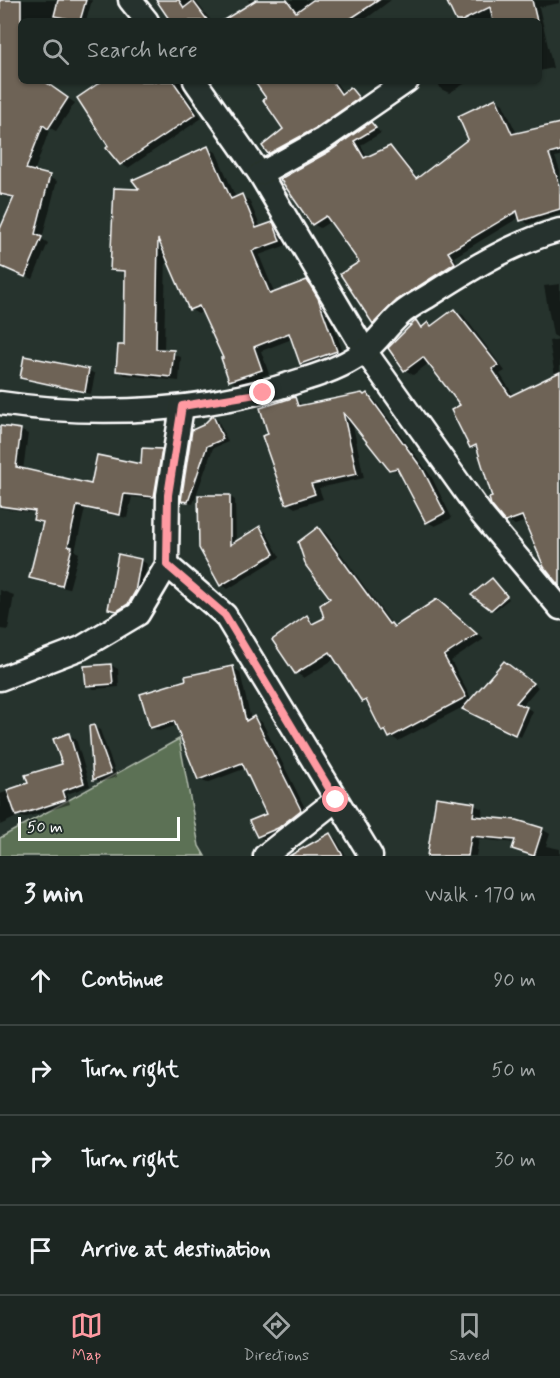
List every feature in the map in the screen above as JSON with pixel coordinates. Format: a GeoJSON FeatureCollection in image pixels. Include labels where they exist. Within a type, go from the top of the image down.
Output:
{"type":"FeatureCollection","features":[{"type":"Feature","properties":{"kind":"street"},"geometry":{"type":"LineString","coordinates":[[130,0],[145,18]]}},
{"type":"Feature","properties":{"kind":"street"},"geometry":{"type":"LineString","coordinates":[[197,84],[260,174],[365,351],[482,515],[560,608]]}},
{"type":"Feature","properties":{"kind":"street"},"geometry":{"type":"LineString","coordinates":[[260,174],[323,139],[403,84]]}},
{"type":"Feature","properties":{"kind":"street"},"geometry":{"type":"LineString","coordinates":[[0,403],[42,409],[182,406],[263,393],[327,372],[365,351],[402,313],[466,272],[534,237],[560,230]]}},
{"type":"Feature","properties":{"kind":"street"},"geometry":{"type":"LineString","coordinates":[[0,679],[81,648],[138,614],[167,565],[168,495],[182,406]]}},
{"type":"Feature","properties":{"kind":"street"},"geometry":{"type":"LineString","coordinates":[[167,565],[225,615],[371,856]]}},
{"type":"Feature","properties":{"kind":"street"},"geometry":{"type":"LineString","coordinates":[[265,856],[336,800]]}},
{"type":"Feature","properties":{"kind":"green space"},"geometry":{"type":"Polygon","coordinates":[[[179,739],[199,846],[205,856],[0,856],[0,838],[179,739]]]}},
{"type":"Feature","properties":{"kind":"building"},"geometry":{"type":"Polygon","coordinates":[[[0,0],[21,0],[21,18],[18,18],[18,84],[48,84],[68,98],[48,129],[43,125],[26,169],[50,175],[35,234],[42,237],[25,277],[0,266],[0,229],[14,197],[0,194],[0,0]]]}},
{"type":"Feature","properties":{"kind":"building"},"geometry":{"type":"Polygon","coordinates":[[[58,0],[86,0],[81,18],[54,16],[58,0]]]}},
{"type":"Feature","properties":{"kind":"building"},"geometry":{"type":"Polygon","coordinates":[[[156,0],[179,0],[184,8],[193,1],[206,18],[168,18],[156,0]]]}},
{"type":"Feature","properties":{"kind":"building"},"geometry":{"type":"Polygon","coordinates":[[[256,0],[287,0],[296,12],[313,0],[379,0],[352,18],[227,18],[256,0]]]}},
{"type":"Feature","properties":{"kind":"building"},"geometry":{"type":"Polygon","coordinates":[[[446,0],[532,0],[536,18],[492,18],[490,7],[468,18],[455,18],[446,0]]]}},
{"type":"Feature","properties":{"kind":"building"},"geometry":{"type":"Polygon","coordinates":[[[98,84],[175,84],[196,114],[120,165],[106,148],[108,146],[77,98],[98,84]]]}},
{"type":"Feature","properties":{"kind":"building"},"geometry":{"type":"Polygon","coordinates":[[[256,84],[334,84],[341,94],[350,87],[359,98],[316,128],[268,154],[262,146],[283,129],[263,100],[266,98],[256,84]]]}},
{"type":"Feature","properties":{"kind":"building"},"geometry":{"type":"Polygon","coordinates":[[[496,98],[512,134],[560,123],[560,151],[549,154],[560,186],[560,209],[520,221],[517,211],[448,252],[455,263],[397,300],[373,324],[340,274],[359,262],[326,216],[312,225],[280,179],[330,151],[371,122],[376,128],[354,141],[364,158],[390,146],[416,179],[468,139],[458,116],[496,98]]]}},
{"type":"Feature","properties":{"kind":"building"},"geometry":{"type":"Polygon","coordinates":[[[208,146],[231,199],[242,194],[256,228],[273,222],[274,224],[280,241],[252,251],[270,294],[307,280],[318,298],[337,351],[300,364],[289,333],[254,347],[262,370],[229,381],[221,358],[223,358],[199,306],[189,310],[158,239],[156,349],[174,350],[171,377],[116,371],[118,345],[124,345],[125,271],[110,270],[114,188],[139,189],[132,180],[208,146]]]}},
{"type":"Feature","properties":{"kind":"building"},"geometry":{"type":"Polygon","coordinates":[[[454,309],[498,365],[492,369],[510,396],[560,372],[560,587],[544,567],[522,516],[505,522],[491,505],[489,498],[492,497],[476,445],[470,448],[451,410],[460,405],[423,357],[404,371],[388,348],[416,320],[421,328],[428,322],[431,326],[454,309]]]}},
{"type":"Feature","properties":{"kind":"building"},"geometry":{"type":"Polygon","coordinates":[[[24,356],[89,369],[85,392],[20,378],[24,356]]]}},
{"type":"Feature","properties":{"kind":"building"},"geometry":{"type":"Polygon","coordinates":[[[362,393],[364,395],[367,393],[423,470],[445,513],[426,523],[397,468],[389,470],[343,412],[357,474],[311,484],[315,494],[286,504],[262,436],[268,434],[260,408],[295,397],[298,406],[362,393]]]}},
{"type":"Feature","properties":{"kind":"building"},"geometry":{"type":"Polygon","coordinates":[[[213,415],[223,439],[207,446],[188,502],[181,501],[192,430],[203,425],[213,415]]]}},
{"type":"Feature","properties":{"kind":"building"},"geometry":{"type":"Polygon","coordinates":[[[0,426],[21,429],[16,467],[91,484],[97,455],[141,464],[142,448],[162,449],[154,497],[124,494],[120,515],[77,506],[68,546],[72,547],[62,586],[29,578],[43,522],[33,520],[35,511],[0,506],[0,426]]]}},
{"type":"Feature","properties":{"kind":"building"},"geometry":{"type":"Polygon","coordinates":[[[198,495],[230,495],[230,545],[260,526],[274,554],[220,586],[199,548],[198,495]]]}},
{"type":"Feature","properties":{"kind":"building"},"geometry":{"type":"Polygon","coordinates":[[[318,527],[389,624],[391,623],[394,627],[437,599],[477,634],[444,656],[466,697],[389,738],[385,730],[382,732],[366,700],[362,702],[330,652],[295,674],[272,640],[307,615],[312,624],[324,618],[320,605],[330,598],[306,566],[298,542],[318,527]]]}},
{"type":"Feature","properties":{"kind":"building"},"geometry":{"type":"Polygon","coordinates":[[[118,554],[141,559],[135,592],[128,604],[117,611],[108,609],[118,554]]]}},
{"type":"Feature","properties":{"kind":"building"},"geometry":{"type":"Polygon","coordinates":[[[492,578],[507,596],[491,610],[471,595],[492,578]]]}},
{"type":"Feature","properties":{"kind":"building"},"geometry":{"type":"Polygon","coordinates":[[[504,661],[533,683],[516,703],[527,707],[515,735],[462,709],[504,661]]]}},
{"type":"Feature","properties":{"kind":"building"},"geometry":{"type":"Polygon","coordinates":[[[111,664],[113,684],[86,686],[84,666],[111,664]]]}},
{"type":"Feature","properties":{"kind":"building"},"geometry":{"type":"Polygon","coordinates":[[[233,666],[246,721],[254,716],[301,810],[278,828],[257,837],[249,821],[266,814],[242,763],[198,780],[174,721],[150,728],[140,694],[186,680],[185,676],[233,666]]]}},
{"type":"Feature","properties":{"kind":"building"},"geometry":{"type":"Polygon","coordinates":[[[94,725],[111,773],[93,780],[89,726],[94,725]]]}},
{"type":"Feature","properties":{"kind":"building"},"geometry":{"type":"Polygon","coordinates":[[[69,733],[84,783],[62,791],[65,800],[16,816],[7,790],[28,783],[25,775],[62,764],[53,739],[69,733]]]}},
{"type":"Feature","properties":{"kind":"building"},"geometry":{"type":"Polygon","coordinates":[[[436,797],[475,803],[473,816],[517,820],[543,828],[534,856],[512,849],[515,840],[471,836],[468,856],[427,856],[436,797]]]}},
{"type":"Feature","properties":{"kind":"building"},"geometry":{"type":"Polygon","coordinates":[[[330,833],[343,856],[289,856],[330,833]]]}},
{"type":"Feature","properties":{"kind":"route"},"geometry":{"type":"LineString","coordinates":[[263,393],[182,406],[168,495],[167,565],[225,615],[336,800]]}}]}
